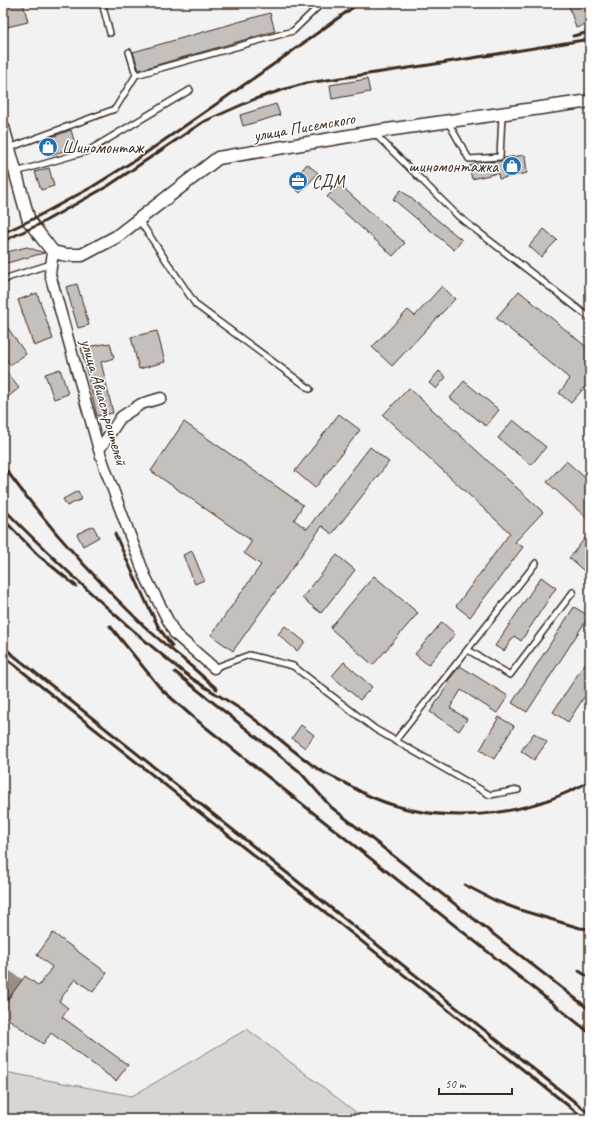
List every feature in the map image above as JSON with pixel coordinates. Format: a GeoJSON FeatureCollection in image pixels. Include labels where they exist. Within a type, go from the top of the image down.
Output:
{"type":"FeatureCollection","features":[{"type":"Feature","properties":{"kind":"street","name":"улица Писемского"},"geometry":{"type":"LineString","coordinates":[[53,252],[66,256],[82,254],[116,237],[218,158],[373,132],[590,101]]}},
{"type":"Feature","properties":{"kind":"street"},"geometry":{"type":"LineString","coordinates":[[3,127],[29,221],[53,252]]}},
{"type":"Feature","properties":{"kind":"street","name":"улица Авиастроителей"},"geometry":{"type":"LineString","coordinates":[[53,252],[50,274],[99,450],[145,576],[175,634],[214,668]]}},
{"type":"Feature","properties":{"kind":"street"},"geometry":{"type":"LineString","coordinates":[[99,450],[121,417],[141,404],[161,398]]}},
{"type":"Feature","properties":{"kind":"lane"},"geometry":{"type":"LineString","coordinates":[[102,3],[110,33]]}},
{"type":"Feature","properties":{"kind":"lane"},"geometry":{"type":"LineString","coordinates":[[9,148],[115,109],[136,75],[293,31],[322,3]]}},
{"type":"Feature","properties":{"kind":"lane"},"geometry":{"type":"LineString","coordinates":[[129,52],[136,75]]}},
{"type":"Feature","properties":{"kind":"lane"},"geometry":{"type":"LineString","coordinates":[[15,173],[88,151],[190,90]]}},
{"type":"Feature","properties":{"kind":"lane"},"geometry":{"type":"LineString","coordinates":[[448,121],[469,159],[500,156],[502,114]]}},
{"type":"Feature","properties":{"kind":"lane"},"geometry":{"type":"LineString","coordinates":[[373,132],[459,217],[590,318]]}},
{"type":"Feature","properties":{"kind":"lane"},"geometry":{"type":"LineString","coordinates":[[138,220],[196,305],[310,390]]}},
{"type":"Feature","properties":{"kind":"lane"},"geometry":{"type":"LineString","coordinates":[[3,282],[10,277],[51,264]]}},
{"type":"Feature","properties":{"kind":"lane"},"geometry":{"type":"LineString","coordinates":[[395,741],[536,563]]}},
{"type":"Feature","properties":{"kind":"lane"},"geometry":{"type":"LineString","coordinates":[[468,650],[510,676],[573,592]]}},
{"type":"Feature","properties":{"kind":"lane"},"geometry":{"type":"LineString","coordinates":[[214,668],[249,655],[293,666],[375,729],[490,795],[518,790]]}},
{"type":"Feature","properties":{"kind":"shaded area"},"geometry":{"type":"Polygon","coordinates":[[[247,1029],[365,1119],[3,1119],[3,1075],[5,1072],[132,1096],[247,1029]]]}},
{"type":"Feature","properties":{"kind":"building"},"geometry":{"type":"Polygon","coordinates":[[[3,3],[17,3],[18,5],[23,3],[28,22],[3,28],[3,3]]]}},
{"type":"Feature","properties":{"kind":"building"},"geometry":{"type":"Polygon","coordinates":[[[568,3],[590,3],[590,23],[576,28],[568,3]]]}},
{"type":"Feature","properties":{"kind":"building"},"geometry":{"type":"Polygon","coordinates":[[[270,13],[275,31],[139,70],[133,52],[270,13]]]}},
{"type":"Feature","properties":{"kind":"building"},"geometry":{"type":"Polygon","coordinates":[[[367,79],[370,92],[332,99],[330,85],[367,79]]]}},
{"type":"Feature","properties":{"kind":"building"},"geometry":{"type":"Polygon","coordinates":[[[276,104],[280,115],[243,126],[240,115],[276,104]]]}},
{"type":"Feature","properties":{"kind":"building"},"geometry":{"type":"Polygon","coordinates":[[[71,130],[76,147],[48,156],[43,140],[71,130]]]}},
{"type":"Feature","properties":{"kind":"building"},"geometry":{"type":"Polygon","coordinates":[[[525,155],[527,173],[499,179],[498,173],[472,179],[469,166],[485,162],[501,161],[504,158],[525,155]]]}},
{"type":"Feature","properties":{"kind":"building"},"geometry":{"type":"Polygon","coordinates":[[[307,164],[318,173],[300,193],[290,184],[307,164]]]}},
{"type":"Feature","properties":{"kind":"building"},"geometry":{"type":"Polygon","coordinates":[[[49,168],[54,186],[41,190],[35,172],[49,168]]]}},
{"type":"Feature","properties":{"kind":"building"},"geometry":{"type":"Polygon","coordinates":[[[339,184],[405,243],[393,256],[327,197],[339,184]]]}},
{"type":"Feature","properties":{"kind":"building"},"geometry":{"type":"Polygon","coordinates":[[[401,190],[462,240],[454,250],[393,199],[401,190]]]}},
{"type":"Feature","properties":{"kind":"building"},"geometry":{"type":"Polygon","coordinates":[[[544,229],[557,240],[541,257],[529,246],[544,229]]]}},
{"type":"Feature","properties":{"kind":"building"},"geometry":{"type":"Polygon","coordinates":[[[27,247],[44,253],[3,264],[3,253],[27,247]]]}},
{"type":"Feature","properties":{"kind":"building"},"geometry":{"type":"Polygon","coordinates":[[[77,284],[89,325],[78,328],[66,287],[77,284]]]}},
{"type":"Feature","properties":{"kind":"building"},"geometry":{"type":"Polygon","coordinates":[[[442,286],[455,299],[392,366],[372,347],[408,310],[415,316],[442,286]]]}},
{"type":"Feature","properties":{"kind":"building"},"geometry":{"type":"Polygon","coordinates":[[[519,291],[590,350],[590,381],[571,403],[559,393],[570,379],[496,318],[519,291]]]}},
{"type":"Feature","properties":{"kind":"building"},"geometry":{"type":"Polygon","coordinates":[[[37,293],[53,339],[34,346],[18,300],[37,293]]]}},
{"type":"Feature","properties":{"kind":"building"},"geometry":{"type":"Polygon","coordinates":[[[3,321],[26,354],[10,365],[3,354],[3,321]]]}},
{"type":"Feature","properties":{"kind":"building"},"geometry":{"type":"Polygon","coordinates":[[[157,331],[165,362],[139,369],[131,337],[157,331]]]}},
{"type":"Feature","properties":{"kind":"building"},"geometry":{"type":"Polygon","coordinates":[[[110,343],[114,358],[101,362],[113,413],[97,416],[81,348],[110,343]]]}},
{"type":"Feature","properties":{"kind":"building"},"geometry":{"type":"Polygon","coordinates":[[[3,368],[19,388],[3,401],[3,368]]]}},
{"type":"Feature","properties":{"kind":"building"},"geometry":{"type":"Polygon","coordinates":[[[60,369],[68,394],[54,399],[45,374],[60,369]]]}},
{"type":"Feature","properties":{"kind":"building"},"geometry":{"type":"Polygon","coordinates":[[[439,371],[446,377],[436,389],[429,383],[439,371]]]}},
{"type":"Feature","properties":{"kind":"building"},"geometry":{"type":"Polygon","coordinates":[[[464,381],[499,410],[486,426],[450,398],[464,381]]]}},
{"type":"Feature","properties":{"kind":"building"},"geometry":{"type":"Polygon","coordinates":[[[409,388],[543,512],[515,542],[523,547],[470,617],[456,606],[510,533],[383,415],[409,388]]]}},
{"type":"Feature","properties":{"kind":"building"},"geometry":{"type":"Polygon","coordinates":[[[339,414],[360,430],[315,488],[295,471],[339,414]]]}},
{"type":"Feature","properties":{"kind":"building"},"geometry":{"type":"Polygon","coordinates":[[[513,420],[546,447],[531,465],[498,438],[513,420]]]}},
{"type":"Feature","properties":{"kind":"building"},"geometry":{"type":"Polygon","coordinates":[[[184,422],[303,505],[294,520],[307,529],[370,447],[389,462],[332,534],[322,526],[233,651],[211,635],[261,565],[244,553],[252,541],[151,471],[184,422]]]}},
{"type":"Feature","properties":{"kind":"building"},"geometry":{"type":"Polygon","coordinates":[[[566,461],[590,482],[590,521],[547,482],[566,461]]]}},
{"type":"Feature","properties":{"kind":"building"},"geometry":{"type":"Polygon","coordinates":[[[78,491],[82,499],[67,506],[63,499],[78,491]]]}},
{"type":"Feature","properties":{"kind":"building"},"geometry":{"type":"Polygon","coordinates":[[[93,526],[99,537],[83,546],[77,534],[93,526]]]}},
{"type":"Feature","properties":{"kind":"building"},"geometry":{"type":"Polygon","coordinates":[[[590,532],[590,548],[585,554],[590,557],[590,576],[569,558],[590,532]]]}},
{"type":"Feature","properties":{"kind":"building"},"geometry":{"type":"Polygon","coordinates":[[[192,551],[204,580],[195,584],[183,555],[192,551]]]}},
{"type":"Feature","properties":{"kind":"building"},"geometry":{"type":"Polygon","coordinates":[[[337,555],[355,570],[321,613],[302,598],[337,555]]]}},
{"type":"Feature","properties":{"kind":"building"},"geometry":{"type":"Polygon","coordinates":[[[374,576],[418,613],[373,665],[330,628],[374,576]]]}},
{"type":"Feature","properties":{"kind":"building"},"geometry":{"type":"Polygon","coordinates":[[[541,577],[556,588],[521,641],[514,636],[504,651],[495,646],[541,577]]]}},
{"type":"Feature","properties":{"kind":"building"},"geometry":{"type":"Polygon","coordinates":[[[574,607],[589,616],[527,712],[512,703],[574,607]]]}},
{"type":"Feature","properties":{"kind":"building"},"geometry":{"type":"Polygon","coordinates":[[[442,622],[455,634],[428,665],[415,654],[442,622]]]}},
{"type":"Feature","properties":{"kind":"building"},"geometry":{"type":"Polygon","coordinates":[[[285,626],[305,642],[297,651],[278,634],[285,626]]]}},
{"type":"Feature","properties":{"kind":"building"},"geometry":{"type":"Polygon","coordinates":[[[590,656],[590,688],[568,722],[553,712],[590,656]]]}},
{"type":"Feature","properties":{"kind":"building"},"geometry":{"type":"Polygon","coordinates":[[[344,662],[372,687],[360,700],[332,676],[344,662]]]}},
{"type":"Feature","properties":{"kind":"building"},"geometry":{"type":"Polygon","coordinates":[[[460,666],[508,696],[497,713],[461,690],[450,708],[467,719],[459,731],[430,712],[449,683],[447,682],[460,666]]]}},
{"type":"Feature","properties":{"kind":"building"},"geometry":{"type":"Polygon","coordinates":[[[499,717],[514,726],[494,759],[480,750],[499,717]]]}},
{"type":"Feature","properties":{"kind":"building"},"geometry":{"type":"Polygon","coordinates":[[[301,725],[314,735],[305,748],[292,738],[301,725]]]}},
{"type":"Feature","properties":{"kind":"building"},"geometry":{"type":"Polygon","coordinates":[[[534,733],[547,742],[534,760],[521,751],[534,733]]]}},
{"type":"Feature","properties":{"kind":"building"},"geometry":{"type":"Polygon","coordinates":[[[53,933],[107,973],[93,992],[75,979],[59,1001],[68,1008],[62,1017],[128,1065],[116,1081],[51,1033],[43,1044],[3,1015],[3,1006],[25,976],[39,986],[52,967],[37,955],[53,933]]]}},
{"type":"Feature","properties":{"kind":"taxiway"},"geometry":{"type":"LineString","coordinates":[[3,982],[15,990]]}},
{"type":"Feature","properties":{"kind":"railway"},"geometry":{"type":"LineString","coordinates":[[3,233],[29,221],[92,187],[140,157],[359,3]]}},
{"type":"Feature","properties":{"kind":"railway"},"geometry":{"type":"LineString","coordinates":[[573,36],[590,32]]}},
{"type":"Feature","properties":{"kind":"railway"},"geometry":{"type":"LineString","coordinates":[[3,241],[38,225],[108,186],[203,122],[255,99],[307,83],[590,39]]}},
{"type":"Feature","properties":{"kind":"railway"},"geometry":{"type":"LineString","coordinates":[[7,471],[55,532],[89,571],[144,626],[188,663]]}},
{"type":"Feature","properties":{"kind":"railway"},"geometry":{"type":"LineString","coordinates":[[3,508],[102,603],[178,668],[246,713],[318,769],[366,795],[400,807],[427,813],[455,815],[484,814],[511,810],[539,803],[590,781]]}},
{"type":"Feature","properties":{"kind":"railway"},"geometry":{"type":"LineString","coordinates":[[3,519],[38,555],[76,586]]}},
{"type":"Feature","properties":{"kind":"railway"},"geometry":{"type":"LineString","coordinates":[[115,534],[159,628],[172,646]]}},
{"type":"Feature","properties":{"kind":"railway"},"geometry":{"type":"LineString","coordinates":[[110,626],[161,689],[194,718],[590,1033]]}},
{"type":"Feature","properties":{"kind":"railway"},"geometry":{"type":"LineString","coordinates":[[3,647],[590,1114]]}},
{"type":"Feature","properties":{"kind":"railway"},"geometry":{"type":"LineString","coordinates":[[3,656],[585,1119]]}},
{"type":"Feature","properties":{"kind":"railway"},"geometry":{"type":"LineString","coordinates":[[184,660],[217,689]]}},
{"type":"Feature","properties":{"kind":"railway"},"geometry":{"type":"LineString","coordinates":[[175,672],[299,771],[331,807],[590,1010]]}},
{"type":"Feature","properties":{"kind":"railway"},"geometry":{"type":"LineString","coordinates":[[465,885],[496,901],[520,910],[580,928],[590,929]]}},
{"type":"Feature","properties":{"kind":"railway"},"geometry":{"type":"LineString","coordinates":[[579,971],[590,978]]}},
{"type":"Feature","properties":{"kind":"place","name":"Шиномонтаж"},"geometry":{"type":"Point","coordinates":[48,147]}},
{"type":"Feature","properties":{"kind":"place","name":"шиномонтажка"},"geometry":{"type":"Point","coordinates":[512,166]}},
{"type":"Feature","properties":{"kind":"place","name":"СДМ"},"geometry":{"type":"Point","coordinates":[298,181]}}]}
